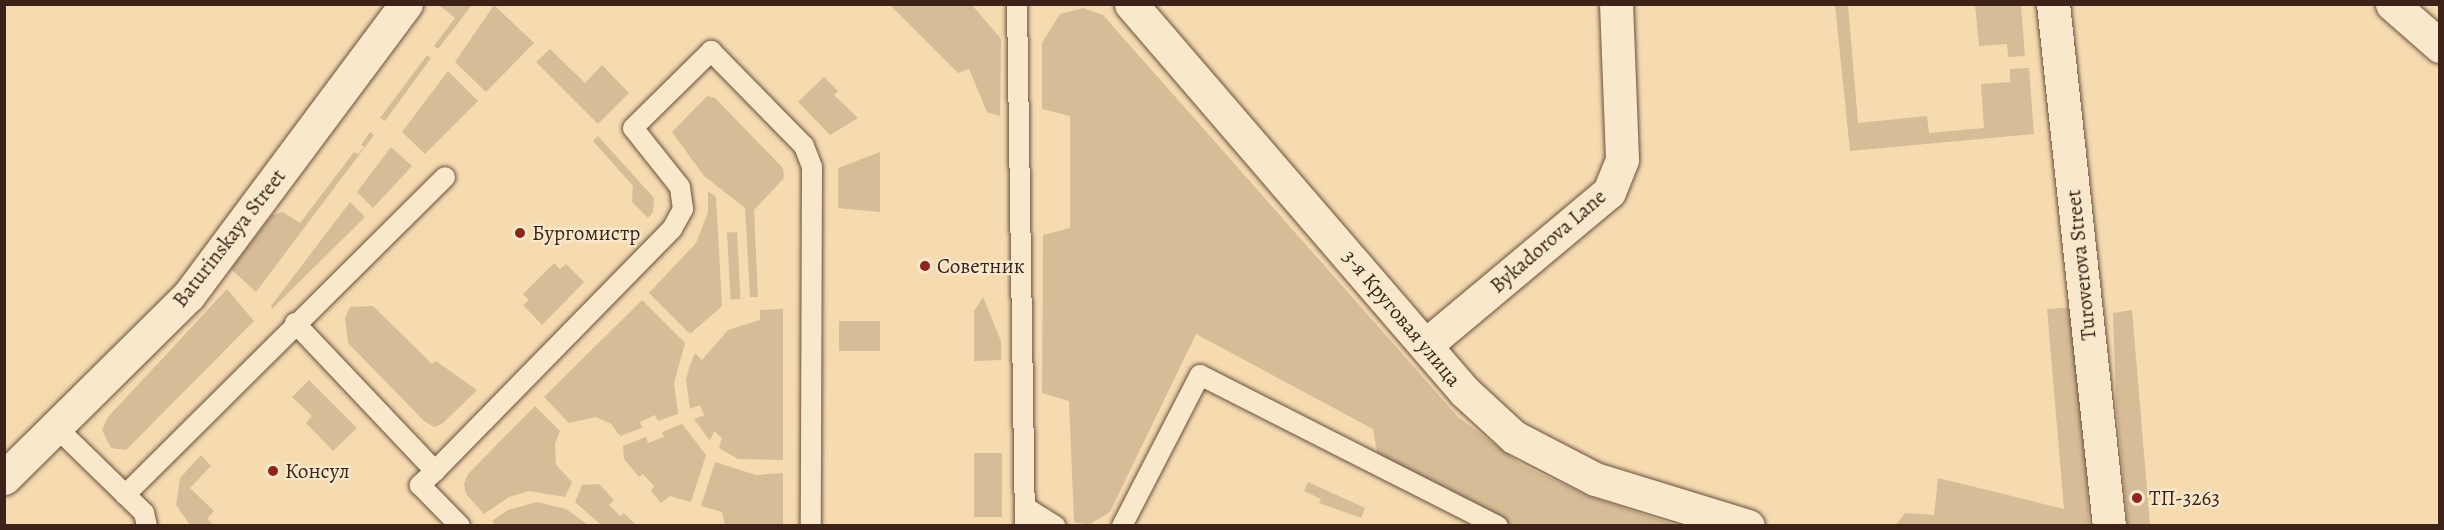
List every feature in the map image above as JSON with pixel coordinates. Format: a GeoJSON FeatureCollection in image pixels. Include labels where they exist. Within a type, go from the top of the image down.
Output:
{"type":"FeatureCollection","features":[{"type":"Feature","properties":{"kind":"street","name":"Baturinskaya Street"},"geometry":{"type":"LineString","coordinates":[[4,478],[57,428],[189,294],[406,4]]}},
{"type":"Feature","properties":{"kind":"street","name":"3-я Круговая улица"},"geometry":{"type":"LineString","coordinates":[[1131,4],[1427,344],[1464,391],[1515,437],[1595,479],[1748,525]]}},
{"type":"Feature","properties":{"kind":"street","name":"Bykadorova Lane"},"geometry":{"type":"LineString","coordinates":[[1427,344],[1609,192],[1622,159],[1616,4]]}},
{"type":"Feature","properties":{"kind":"street","name":"Turoverova Street"},"geometry":{"type":"LineString","coordinates":[[2053,4],[2109,525]]}},
{"type":"Feature","properties":{"kind":"street"},"geometry":{"type":"LineString","coordinates":[[2392,4],[2439,46]]}},
{"type":"Feature","properties":{"kind":"lane"},"geometry":{"type":"LineString","coordinates":[[1017,4],[1025,516],[1055,525]]}},
{"type":"Feature","properties":{"kind":"lane"},"geometry":{"type":"LineString","coordinates":[[460,525],[420,485],[672,229],[684,209],[680,187],[633,128],[711,51],[804,146],[812,167],[811,525]]}},
{"type":"Feature","properties":{"kind":"lane"},"geometry":{"type":"LineString","coordinates":[[125,495],[295,322],[445,177]]}},
{"type":"Feature","properties":{"kind":"lane"},"geometry":{"type":"LineString","coordinates":[[295,322],[435,471]]}},
{"type":"Feature","properties":{"kind":"lane"},"geometry":{"type":"LineString","coordinates":[[1122,525],[1200,375],[1498,525]]}},
{"type":"Feature","properties":{"kind":"lane"},"geometry":{"type":"LineString","coordinates":[[57,428],[144,513],[147,525]]}},
{"type":"Feature","properties":{"kind":"shaded area"},"geometry":{"type":"Polygon","coordinates":[[[439,5],[472,5],[438,49],[434,46],[455,18],[439,5]]]}},
{"type":"Feature","properties":{"kind":"shaded area"},"geometry":{"type":"Polygon","coordinates":[[[494,5],[534,43],[486,92],[455,62],[494,5]]]}},
{"type":"Feature","properties":{"kind":"shaded area"},"geometry":{"type":"Polygon","coordinates":[[[890,5],[972,5],[1001,39],[1000,116],[987,112],[969,69],[958,73],[890,5]]]}},
{"type":"Feature","properties":{"kind":"shaded area"},"geometry":{"type":"Polygon","coordinates":[[[1835,5],[1848,5],[1858,123],[1927,116],[1929,133],[1984,128],[1981,84],[2010,82],[2010,69],[2029,68],[2034,134],[1850,151],[1835,5]]]}},
{"type":"Feature","properties":{"kind":"shaded area"},"geometry":{"type":"Polygon","coordinates":[[[1975,5],[2021,5],[2025,56],[2008,57],[2007,44],[1979,46],[1975,5]]]}},
{"type":"Feature","properties":{"kind":"shaded area"},"geometry":{"type":"Polygon","coordinates":[[[1083,8],[1103,15],[1458,417],[1522,465],[1588,496],[1676,525],[1498,525],[1380,469],[1373,429],[1196,334],[1110,512],[1089,525],[1074,522],[1069,401],[1042,393],[1043,235],[1070,228],[1070,116],[1042,109],[1042,43],[1060,14],[1083,8]]]}},
{"type":"Feature","properties":{"kind":"shaded area"},"geometry":{"type":"Polygon","coordinates":[[[550,49],[585,83],[602,65],[629,93],[598,124],[536,62],[550,49]]]}},
{"type":"Feature","properties":{"kind":"shaded area"},"geometry":{"type":"Polygon","coordinates":[[[427,55],[431,58],[385,121],[380,118],[427,55]]]}},
{"type":"Feature","properties":{"kind":"shaded area"},"geometry":{"type":"Polygon","coordinates":[[[448,71],[478,101],[425,154],[402,132],[448,71]]]}},
{"type":"Feature","properties":{"kind":"shaded area"},"geometry":{"type":"Polygon","coordinates":[[[824,77],[838,91],[834,95],[858,118],[830,135],[798,102],[824,77]]]}},
{"type":"Feature","properties":{"kind":"shaded area"},"geometry":{"type":"Polygon","coordinates":[[[707,96],[715,98],[783,168],[784,178],[754,210],[758,297],[750,297],[745,208],[704,176],[672,132],[707,96]]]}},
{"type":"Feature","properties":{"kind":"shaded area"},"geometry":{"type":"Polygon","coordinates":[[[370,132],[374,135],[256,292],[231,269],[272,215],[283,212],[300,223],[354,152],[358,154],[364,147],[361,145],[370,132]]]}},
{"type":"Feature","properties":{"kind":"shaded area"},"geometry":{"type":"Polygon","coordinates":[[[598,136],[654,198],[653,212],[648,218],[632,202],[633,186],[593,141],[598,136]]]}},
{"type":"Feature","properties":{"kind":"shaded area"},"geometry":{"type":"Polygon","coordinates":[[[391,147],[412,166],[373,208],[357,192],[391,147]]]}},
{"type":"Feature","properties":{"kind":"shaded area"},"geometry":{"type":"Polygon","coordinates":[[[880,152],[880,212],[838,208],[838,168],[880,152]]]}},
{"type":"Feature","properties":{"kind":"shaded area"},"geometry":{"type":"Polygon","coordinates":[[[708,191],[716,197],[722,306],[690,334],[649,293],[696,243],[708,212],[708,191]]]}},
{"type":"Feature","properties":{"kind":"shaded area"},"geometry":{"type":"Polygon","coordinates":[[[350,202],[365,217],[272,309],[271,306],[350,202]]]}},
{"type":"Feature","properties":{"kind":"shaded area"},"geometry":{"type":"Polygon","coordinates":[[[737,232],[741,299],[731,299],[727,233],[737,232]]]}},
{"type":"Feature","properties":{"kind":"shaded area"},"geometry":{"type":"Polygon","coordinates":[[[554,263],[560,269],[566,264],[584,282],[542,325],[523,305],[529,300],[523,294],[554,263]]]}},
{"type":"Feature","properties":{"kind":"shaded area"},"geometry":{"type":"Polygon","coordinates":[[[227,289],[254,321],[126,450],[111,448],[102,430],[108,417],[227,289]]]}},
{"type":"Feature","properties":{"kind":"shaded area"},"geometry":{"type":"Polygon","coordinates":[[[983,297],[1001,341],[1001,360],[974,361],[974,311],[983,297]]]}},
{"type":"Feature","properties":{"kind":"shaded area"},"geometry":{"type":"Polygon","coordinates":[[[642,300],[685,343],[674,383],[678,414],[658,421],[655,415],[640,422],[642,428],[620,436],[611,424],[596,417],[569,423],[544,397],[642,300]]]}},
{"type":"Feature","properties":{"kind":"shaded area"},"geometry":{"type":"Polygon","coordinates":[[[373,306],[432,364],[436,361],[477,390],[442,424],[434,427],[424,421],[348,343],[345,318],[350,307],[373,306]]]}},
{"type":"Feature","properties":{"kind":"shaded area"},"geometry":{"type":"Polygon","coordinates":[[[2079,307],[2089,525],[1895,526],[1905,513],[1934,515],[1938,478],[2064,509],[2047,309],[2079,307]]]}},
{"type":"Feature","properties":{"kind":"shaded area"},"geometry":{"type":"Polygon","coordinates":[[[783,309],[783,460],[738,459],[719,448],[722,438],[714,431],[710,441],[694,419],[704,415],[700,405],[690,409],[686,380],[689,368],[695,353],[702,360],[728,330],[760,320],[760,310],[783,309]]]}},
{"type":"Feature","properties":{"kind":"shaded area"},"geometry":{"type":"Polygon","coordinates":[[[2132,310],[2150,525],[2128,525],[2116,403],[2113,313],[2132,310]]]}},
{"type":"Feature","properties":{"kind":"shaded area"},"geometry":{"type":"Polygon","coordinates":[[[839,321],[880,321],[880,351],[839,351],[839,321]]]}},
{"type":"Feature","properties":{"kind":"shaded area"},"geometry":{"type":"Polygon","coordinates":[[[309,380],[357,428],[333,451],[306,423],[312,416],[292,397],[309,380]]]}},
{"type":"Feature","properties":{"kind":"shaded area"},"geometry":{"type":"Polygon","coordinates":[[[535,406],[560,431],[555,444],[556,465],[572,482],[565,497],[529,491],[509,497],[484,514],[466,494],[464,484],[468,474],[535,406]]]}},
{"type":"Feature","properties":{"kind":"shaded area"},"geometry":{"type":"Polygon","coordinates":[[[682,424],[706,455],[691,502],[670,496],[661,503],[651,491],[654,486],[643,474],[639,477],[624,459],[623,446],[646,437],[648,443],[664,437],[662,432],[682,424]]]}},
{"type":"Feature","properties":{"kind":"shaded area"},"geometry":{"type":"Polygon","coordinates":[[[974,453],[1002,453],[1002,517],[974,517],[974,453]]]}},
{"type":"Feature","properties":{"kind":"shaded area"},"geometry":{"type":"Polygon","coordinates":[[[201,455],[211,466],[190,488],[214,511],[207,519],[214,525],[190,525],[176,505],[180,478],[201,455]]]}},
{"type":"Feature","properties":{"kind":"shaded area"},"geometry":{"type":"Polygon","coordinates":[[[715,462],[756,475],[783,473],[783,525],[725,525],[722,512],[701,506],[715,462]]]}},
{"type":"Feature","properties":{"kind":"shaded area"},"geometry":{"type":"Polygon","coordinates":[[[1308,482],[1365,508],[1361,518],[1319,503],[1321,499],[1304,491],[1308,482]]]}},
{"type":"Feature","properties":{"kind":"shaded area"},"geometry":{"type":"Polygon","coordinates":[[[599,484],[614,500],[609,505],[620,516],[624,513],[636,525],[601,525],[575,502],[582,485],[599,484]]]}},
{"type":"Feature","properties":{"kind":"shaded area"},"geometry":{"type":"Polygon","coordinates":[[[537,502],[566,509],[588,525],[496,526],[492,521],[508,510],[537,502]]]}},
{"type":"Feature","properties":{"kind":"place","name":"Бургомистр"},"geometry":{"type":"Point","coordinates":[520,233]}},
{"type":"Feature","properties":{"kind":"place","name":"Советник"},"geometry":{"type":"Point","coordinates":[925,266]}},
{"type":"Feature","properties":{"kind":"place","name":"Консул"},"geometry":{"type":"Point","coordinates":[273,471]}},
{"type":"Feature","properties":{"kind":"place","name":"ТП-3263"},"geometry":{"type":"Point","coordinates":[2137,498]}}]}
